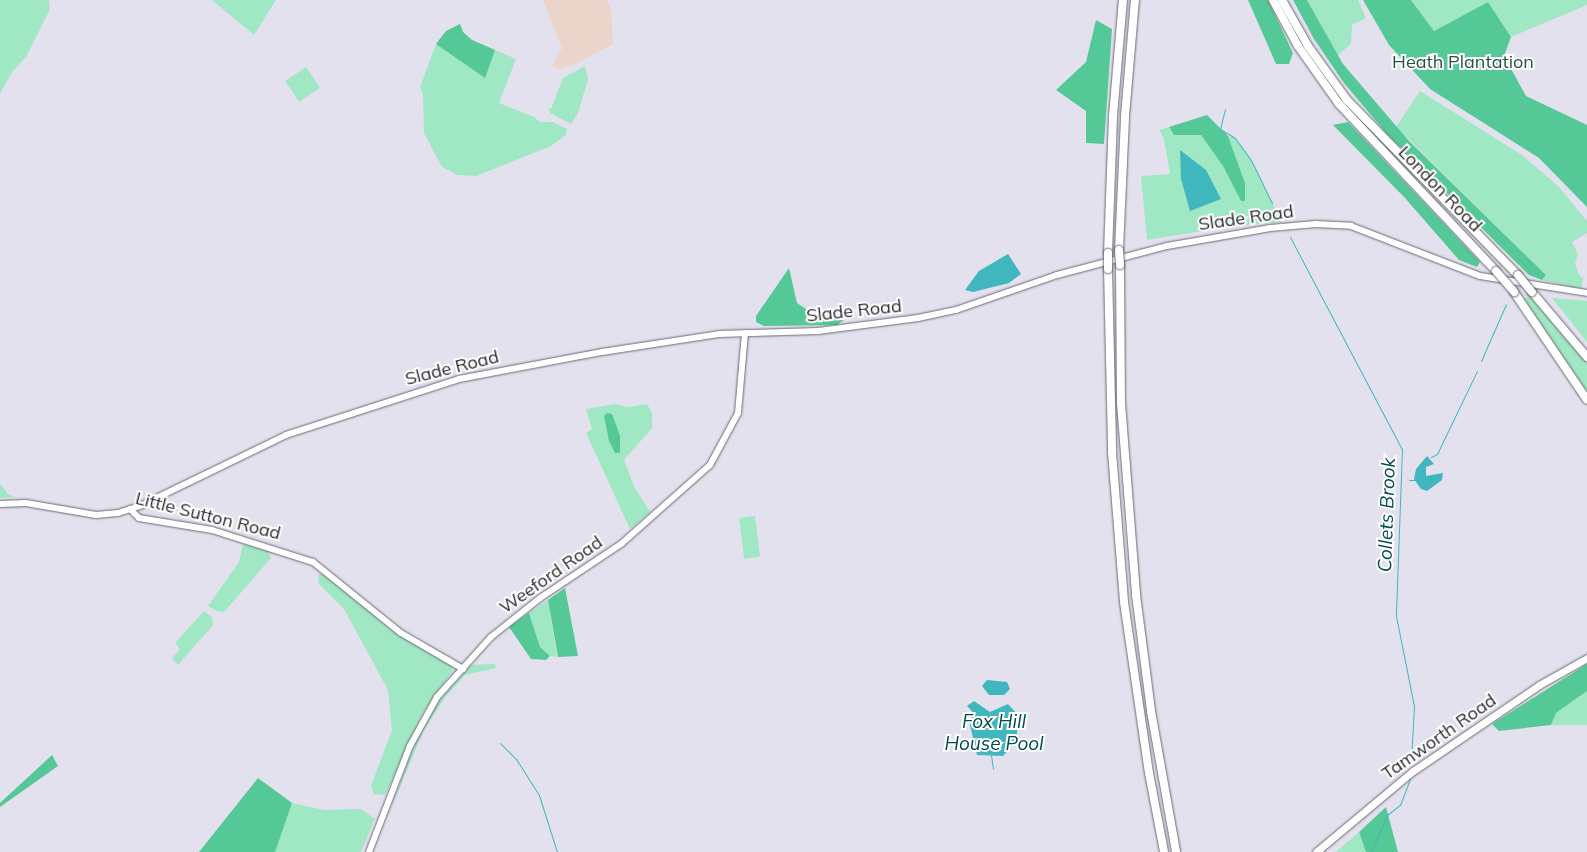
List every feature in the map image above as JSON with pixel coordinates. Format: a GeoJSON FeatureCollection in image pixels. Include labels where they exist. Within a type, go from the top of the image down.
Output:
{"type":"FeatureCollection","features":[{"type":"Feature","properties":{"kind":"highway"},"geometry":{"type":"LineString","coordinates":[[1123,0],[1113,116],[1108,253],[1112,452],[1124,602],[1149,773],[1164,852]]}},
{"type":"Feature","properties":{"kind":"highway"},"geometry":{"type":"LineString","coordinates":[[1135,0],[1125,116],[1119,250],[1122,421],[1136,595],[1151,711],[1176,852]]}},
{"type":"Feature","properties":{"kind":"highway","name":"London Road"},"geometry":{"type":"LineString","coordinates":[[1273,0],[1298,46],[1339,104],[1514,292],[1587,400]]}},
{"type":"Feature","properties":{"kind":"highway","name":"London Road"},"geometry":{"type":"LineString","coordinates":[[1282,0],[1308,46],[1347,100],[1518,275],[1587,357]]}},
{"type":"Feature","properties":{"kind":"main road","name":"Slade Road"},"geometry":{"type":"LineString","coordinates":[[130,510],[286,435],[428,388],[602,352],[745,333],[818,331],[918,318],[956,310],[1057,275],[1167,246],[1270,228],[1316,224],[1365,231],[1443,264],[1480,276],[1587,293]]}},
{"type":"Feature","properties":{"kind":"main road","name":"Weeford Road"},"geometry":{"type":"LineString","coordinates":[[369,852],[422,722],[463,669],[515,617],[621,544],[710,465],[738,413],[745,333]]}},
{"type":"Feature","properties":{"kind":"main road","name":"Little Sutton Road"},"geometry":{"type":"LineString","coordinates":[[0,504],[26,503],[96,514],[130,510],[139,518],[212,530],[313,562],[395,629],[463,669]]}},
{"type":"Feature","properties":{"kind":"main road","name":"Tamworth Road"},"geometry":{"type":"LineString","coordinates":[[1316,852],[1413,771],[1540,685],[1587,658]]}},
{"type":"Feature","properties":{"kind":"shaded area"},"geometry":{"type":"Polygon","coordinates":[[[543,0],[607,0],[611,9],[613,44],[575,64],[560,69],[552,66],[562,48],[543,0]]]}},
{"type":"Feature","properties":{"kind":"green space"},"geometry":{"type":"Polygon","coordinates":[[[0,0],[49,0],[50,9],[26,57],[12,72],[0,94],[0,0]]]}},
{"type":"Feature","properties":{"kind":"green space"},"geometry":{"type":"Polygon","coordinates":[[[212,0],[276,0],[254,35],[212,0]]]}},
{"type":"Feature","properties":{"kind":"green space"},"geometry":{"type":"Polygon","coordinates":[[[1248,0],[1268,0],[1293,53],[1289,64],[1276,64],[1248,0]]]}},
{"type":"Feature","properties":{"kind":"green space"},"geometry":{"type":"Polygon","coordinates":[[[1293,0],[1307,0],[1343,64],[1409,141],[1546,275],[1542,280],[1529,275],[1387,134],[1344,83],[1314,39],[1293,0]]]}},
{"type":"Feature","properties":{"kind":"green space"},"geometry":{"type":"Polygon","coordinates":[[[1307,0],[1358,0],[1366,18],[1352,25],[1351,44],[1338,55],[1307,0]]]}},
{"type":"Feature","properties":{"kind":"green space","name":"Heath Plantation"},"geometry":{"type":"Polygon","coordinates":[[[1363,0],[1411,0],[1434,31],[1488,2],[1511,37],[1504,56],[1526,96],[1587,125],[1587,207],[1539,158],[1430,89],[1389,45],[1363,0]]]}},
{"type":"Feature","properties":{"kind":"green space"},"geometry":{"type":"Polygon","coordinates":[[[1411,0],[1587,0],[1587,5],[1511,37],[1488,2],[1434,31],[1411,0]]]}},
{"type":"Feature","properties":{"kind":"green space"},"geometry":{"type":"Polygon","coordinates":[[[1096,20],[1112,29],[1104,144],[1086,143],[1086,111],[1056,90],[1086,62],[1096,20]]]}},
{"type":"Feature","properties":{"kind":"green space"},"geometry":{"type":"Polygon","coordinates":[[[460,24],[463,32],[472,40],[516,59],[499,103],[534,117],[540,122],[553,122],[567,129],[566,135],[551,146],[476,176],[457,175],[442,167],[424,133],[423,95],[420,87],[436,44],[446,31],[460,24]]]}},
{"type":"Feature","properties":{"kind":"green space"},"geometry":{"type":"Polygon","coordinates":[[[460,24],[463,32],[472,40],[495,50],[485,78],[436,44],[446,31],[460,24]]]}},
{"type":"Feature","properties":{"kind":"green space"},"geometry":{"type":"Polygon","coordinates":[[[585,66],[588,79],[578,113],[571,124],[550,113],[548,108],[551,109],[563,78],[585,66]]]}},
{"type":"Feature","properties":{"kind":"green space"},"geometry":{"type":"Polygon","coordinates":[[[306,67],[320,88],[299,102],[285,81],[306,67]]]}},
{"type":"Feature","properties":{"kind":"green space"},"geometry":{"type":"Polygon","coordinates":[[[1420,91],[1522,155],[1558,186],[1587,221],[1587,233],[1572,242],[1578,254],[1575,263],[1579,275],[1583,278],[1581,289],[1542,280],[1546,275],[1396,127],[1420,91]]]}},
{"type":"Feature","properties":{"kind":"green space"},"geometry":{"type":"Polygon","coordinates":[[[1207,115],[1228,136],[1245,183],[1245,201],[1241,201],[1223,166],[1201,135],[1174,135],[1169,127],[1207,115]]]}},
{"type":"Feature","properties":{"kind":"green space"},"geometry":{"type":"Polygon","coordinates":[[[1348,122],[1480,262],[1477,267],[1459,260],[1405,198],[1333,125],[1348,122]]]}},
{"type":"Feature","properties":{"kind":"green space"},"geometry":{"type":"Polygon","coordinates":[[[1169,127],[1174,135],[1201,135],[1223,166],[1241,201],[1245,183],[1228,136],[1235,138],[1251,160],[1282,222],[1234,226],[1147,240],[1141,176],[1170,174],[1164,139],[1159,130],[1169,127]]]}},
{"type":"Feature","properties":{"kind":"green space"},"geometry":{"type":"Polygon","coordinates":[[[789,268],[797,303],[815,315],[844,320],[837,325],[764,326],[756,322],[756,316],[789,268]]]}},
{"type":"Feature","properties":{"kind":"green space"},"geometry":{"type":"Polygon","coordinates":[[[1531,295],[1587,362],[1587,392],[1524,299],[1531,295]]]}},
{"type":"Feature","properties":{"kind":"green space"},"geometry":{"type":"Polygon","coordinates":[[[1552,298],[1587,301],[1587,342],[1552,298]]]}},
{"type":"Feature","properties":{"kind":"green space"},"geometry":{"type":"Polygon","coordinates":[[[615,404],[627,407],[647,404],[652,413],[652,428],[624,460],[634,486],[650,512],[630,529],[586,433],[592,429],[586,409],[615,404]]]}},
{"type":"Feature","properties":{"kind":"green space"},"geometry":{"type":"Polygon","coordinates":[[[607,413],[612,414],[620,436],[620,453],[615,453],[609,441],[604,416],[607,413]]]}},
{"type":"Feature","properties":{"kind":"green space"},"geometry":{"type":"Polygon","coordinates":[[[0,484],[8,494],[15,497],[0,498],[0,484]]]}},
{"type":"Feature","properties":{"kind":"green space"},"geometry":{"type":"Polygon","coordinates":[[[755,516],[760,557],[744,559],[739,518],[755,516]]]}},
{"type":"Feature","properties":{"kind":"green space"},"geometry":{"type":"Polygon","coordinates":[[[243,544],[268,551],[271,558],[224,612],[216,611],[208,606],[239,562],[243,544]]]}},
{"type":"Feature","properties":{"kind":"green space"},"geometry":{"type":"Polygon","coordinates":[[[319,574],[326,574],[390,629],[451,665],[453,670],[423,713],[385,795],[374,794],[371,786],[392,730],[388,690],[344,609],[318,583],[319,574]]]}},
{"type":"Feature","properties":{"kind":"green space"},"geometry":{"type":"Polygon","coordinates":[[[565,588],[578,656],[558,657],[548,600],[565,588]]]}},
{"type":"Feature","properties":{"kind":"green space"},"geometry":{"type":"Polygon","coordinates":[[[548,600],[557,657],[550,656],[540,647],[529,613],[548,600]]]}},
{"type":"Feature","properties":{"kind":"green space"},"geometry":{"type":"Polygon","coordinates":[[[204,611],[212,617],[213,625],[178,665],[172,658],[180,649],[175,643],[204,611]]]}},
{"type":"Feature","properties":{"kind":"green space"},"geometry":{"type":"Polygon","coordinates":[[[529,613],[540,647],[550,656],[546,660],[531,659],[509,627],[529,613]]]}},
{"type":"Feature","properties":{"kind":"green space"},"geometry":{"type":"Polygon","coordinates":[[[495,664],[496,668],[465,675],[446,696],[423,731],[387,818],[418,735],[435,705],[471,665],[495,664]]]}},
{"type":"Feature","properties":{"kind":"green space"},"geometry":{"type":"Polygon","coordinates":[[[1587,664],[1587,691],[1556,713],[1551,725],[1499,731],[1492,724],[1587,664]]]}},
{"type":"Feature","properties":{"kind":"green space"},"geometry":{"type":"Polygon","coordinates":[[[1587,691],[1587,725],[1551,725],[1556,713],[1587,691]]]}},
{"type":"Feature","properties":{"kind":"green space"},"geometry":{"type":"Polygon","coordinates":[[[52,755],[58,766],[0,807],[0,803],[52,755]]]}},
{"type":"Feature","properties":{"kind":"green space"},"geometry":{"type":"Polygon","coordinates":[[[258,778],[292,803],[275,852],[199,852],[258,778]]]}},
{"type":"Feature","properties":{"kind":"green space"},"geometry":{"type":"Polygon","coordinates":[[[292,803],[324,810],[361,809],[375,819],[361,852],[272,852],[292,803]]]}},
{"type":"Feature","properties":{"kind":"green space"},"geometry":{"type":"Polygon","coordinates":[[[1386,807],[1398,852],[1366,852],[1359,832],[1386,807]]]}},
{"type":"Feature","properties":{"kind":"green space"},"geometry":{"type":"Polygon","coordinates":[[[1359,832],[1366,852],[1336,852],[1359,832]]]}},
{"type":"Feature","properties":{"kind":"water"},"geometry":{"type":"Polygon","coordinates":[[[1180,150],[1206,170],[1221,199],[1190,211],[1181,179],[1180,150]]]}},
{"type":"Feature","properties":{"kind":"water"},"geometry":{"type":"Polygon","coordinates":[[[1008,254],[1021,274],[1009,283],[973,292],[965,290],[979,271],[1008,254]]]}},
{"type":"Feature","properties":{"kind":"water"},"geometry":{"type":"Polygon","coordinates":[[[1427,456],[1434,464],[1426,467],[1426,476],[1443,473],[1442,480],[1427,491],[1421,489],[1414,479],[1416,469],[1427,456]]]}},
{"type":"Feature","properties":{"kind":"water"},"geometry":{"type":"Polygon","coordinates":[[[987,680],[1007,682],[1010,689],[1004,695],[989,695],[982,686],[987,680]]]}},
{"type":"Feature","properties":{"kind":"water","name":"Fox Hill House Pool"},"geometry":{"type":"Polygon","coordinates":[[[974,701],[990,712],[1008,704],[1019,716],[1016,741],[1003,756],[977,755],[970,725],[972,711],[967,706],[974,701]]]}},
{"type":"Feature","properties":{"kind":"waterway","name":"Collets Brook"},"geometry":{"type":"LineString","coordinates":[[1225,109],[1220,129],[1235,138],[1251,160],[1272,203]]}},
{"type":"Feature","properties":{"kind":"waterway","name":"Collets Brook"},"geometry":{"type":"LineString","coordinates":[[1290,237],[1402,449],[1396,616],[1414,706],[1411,760]]}},
{"type":"Feature","properties":{"kind":"waterway"},"geometry":{"type":"LineString","coordinates":[[1481,361],[1506,304]]}},
{"type":"Feature","properties":{"kind":"waterway"},"geometry":{"type":"LineString","coordinates":[[1431,457],[1437,454],[1477,371]]}},
{"type":"Feature","properties":{"kind":"waterway"},"geometry":{"type":"LineString","coordinates":[[1409,480],[1415,480]]}},
{"type":"Feature","properties":{"kind":"waterway"},"geometry":{"type":"LineString","coordinates":[[500,743],[516,759],[539,795],[557,852]]}},
{"type":"Feature","properties":{"kind":"waterway"},"geometry":{"type":"LineString","coordinates":[[991,755],[993,769]]}},
{"type":"Feature","properties":{"kind":"waterway","name":"Collets Brook"},"geometry":{"type":"LineString","coordinates":[[1371,852],[1387,815],[1400,805],[1410,779]]}}]}
